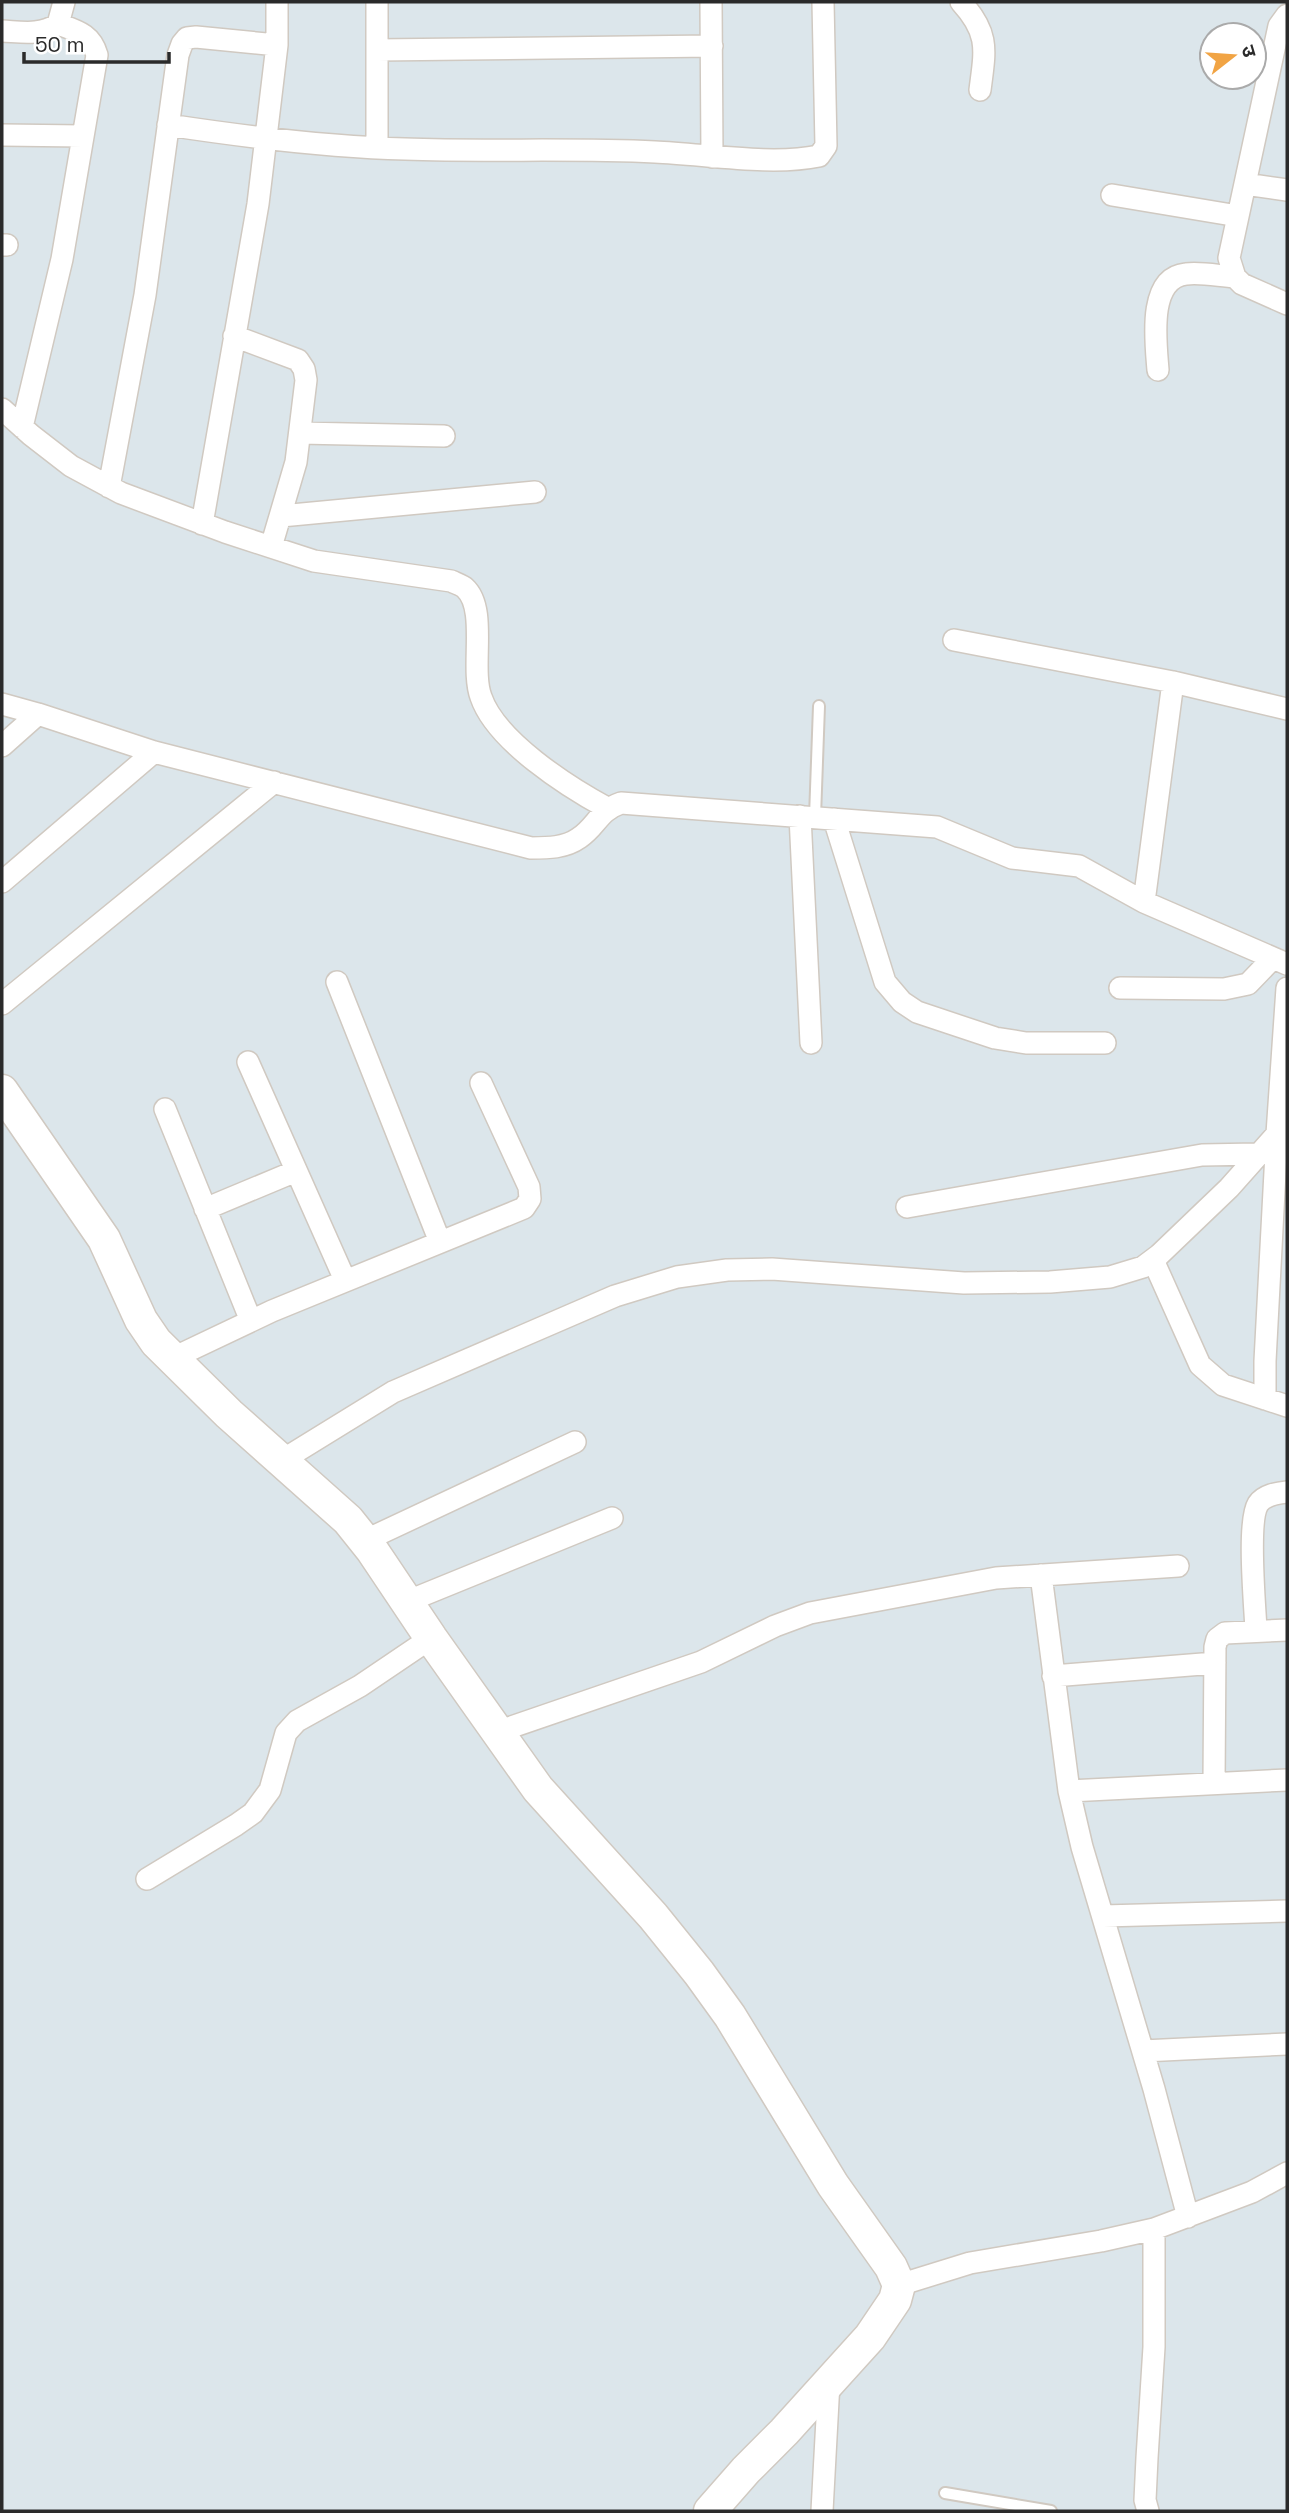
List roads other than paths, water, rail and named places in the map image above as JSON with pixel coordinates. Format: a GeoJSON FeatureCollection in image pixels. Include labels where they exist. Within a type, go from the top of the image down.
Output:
{"type":"FeatureCollection","features":[{"type":"Feature","properties":{"kind":"street"},"geometry":{"type":"LineString","coordinates":[[2,31],[35,33],[49,30],[58,24],[64,2]]}},
{"type":"Feature","properties":{"kind":"street"},"geometry":{"type":"LineString","coordinates":[[202,524],[258,204],[277,45],[277,2]]}},
{"type":"Feature","properties":{"kind":"street"},"geometry":{"type":"LineString","coordinates":[[377,2],[377,148]]}},
{"type":"Feature","properties":{"kind":"street"},"geometry":{"type":"LineString","coordinates":[[711,2],[712,157]]}},
{"type":"Feature","properties":{"kind":"street"},"geometry":{"type":"LineString","coordinates":[[168,125],[266,140],[377,148],[656,152],[804,160],[819,156],[826,146],[824,2]]}},
{"type":"Feature","properties":{"kind":"street"},"geometry":{"type":"LineString","coordinates":[[961,2],[974,16],[985,41],[980,90]]}},
{"type":"Feature","properties":{"kind":"street"},"geometry":{"type":"LineString","coordinates":[[1287,15],[1279,26],[1278,73],[1245,184],[1229,258],[1235,277],[1242,284],[1287,304]]}},
{"type":"Feature","properties":{"kind":"street"},"geometry":{"type":"LineString","coordinates":[[58,24],[85,34],[97,55],[62,259],[8,420],[72,466],[109,486],[202,524],[314,561],[451,581],[465,589],[477,613],[476,668],[480,696],[492,719],[509,738],[569,787],[607,808]]}},
{"type":"Feature","properties":{"kind":"street"},"geometry":{"type":"LineString","coordinates":[[109,486],[145,295],[178,55],[187,38],[277,45]]}},
{"type":"Feature","properties":{"kind":"street"},"geometry":{"type":"LineString","coordinates":[[377,50],[712,46]]}},
{"type":"Feature","properties":{"kind":"street"},"geometry":{"type":"LineString","coordinates":[[2,135],[83,136]]}},
{"type":"Feature","properties":{"kind":"street"},"geometry":{"type":"LineString","coordinates":[[1245,184],[1287,190]]}},
{"type":"Feature","properties":{"kind":"street"},"geometry":{"type":"LineString","coordinates":[[1112,195],[1238,216]]}},
{"type":"Feature","properties":{"kind":"street"},"geometry":{"type":"LineString","coordinates":[[1158,370],[1156,332],[1158,305],[1164,287],[1173,278],[1185,274],[1235,277]]}},
{"type":"Feature","properties":{"kind":"street"},"geometry":{"type":"LineString","coordinates":[[234,335],[298,360],[304,369],[306,380],[296,462],[271,547]]}},
{"type":"Feature","properties":{"kind":"street"},"geometry":{"type":"LineString","coordinates":[[300,433],[444,436]]}},
{"type":"Feature","properties":{"kind":"street"},"geometry":{"type":"LineString","coordinates":[[281,516],[535,492]]}},
{"type":"Feature","properties":{"kind":"street"},"geometry":{"type":"LineString","coordinates":[[954,640],[1173,682],[1287,709]]}},
{"type":"Feature","properties":{"kind":"street"},"geometry":{"type":"LineString","coordinates":[[1144,902],[1173,682]]}},
{"type":"Feature","properties":{"kind":"street"},"geometry":{"type":"LineString","coordinates":[[2,704],[153,752],[531,848],[562,846],[580,837],[607,808],[621,803],[937,827],[1012,859],[1079,866],[1144,902],[1280,961],[1248,985],[1224,989],[1120,988]]}},
{"type":"Feature","properties":{"kind":"street"},"geometry":{"type":"LineString","coordinates":[[2,746],[38,714]]}},
{"type":"Feature","properties":{"kind":"street"},"geometry":{"type":"LineString","coordinates":[[2,882],[153,752]]}},
{"type":"Feature","properties":{"kind":"street"},"geometry":{"type":"LineString","coordinates":[[2,1004],[274,782]]}},
{"type":"Feature","properties":{"kind":"street"},"geometry":{"type":"LineString","coordinates":[[816,817],[885,982],[902,1002],[917,1012],[995,1038],[1026,1043],[1105,1043]]}},
{"type":"Feature","properties":{"kind":"street"},"geometry":{"type":"LineString","coordinates":[[811,1043],[816,817]]}},
{"type":"Feature","properties":{"kind":"street"},"geometry":{"type":"LineString","coordinates":[[337,982],[440,1242]]}},
{"type":"Feature","properties":{"kind":"street"},"geometry":{"type":"LineString","coordinates":[[1265,1399],[1265,1361],[1281,1190],[1276,1134],[1287,988]]}},
{"type":"Feature","properties":{"kind":"street"},"geometry":{"type":"LineString","coordinates":[[248,1062],[345,1280]]}},
{"type":"Feature","properties":{"kind":"street"},"geometry":{"type":"LineString","coordinates":[[172,1359],[345,1280],[524,1208],[530,1199],[529,1187],[481,1083]]}},
{"type":"Feature","properties":{"kind":"street"},"geometry":{"type":"LineString","coordinates":[[2,1091],[104,1239],[141,1320],[172,1359],[348,1520],[538,1789],[653,1916],[699,1973],[730,2016],[833,2185],[891,2267],[898,2285],[895,2300],[870,2337],[710,2511]]}},
{"type":"Feature","properties":{"kind":"street"},"geometry":{"type":"LineString","coordinates":[[165,1109],[251,1321]]}},
{"type":"Feature","properties":{"kind":"street"},"geometry":{"type":"LineString","coordinates":[[281,1461],[393,1392],[615,1296],[677,1278],[727,1270],[772,1269],[964,1283],[1050,1282],[1110,1276],[1143,1267],[1229,1188],[1276,1134]]}},
{"type":"Feature","properties":{"kind":"street"},"geometry":{"type":"LineString","coordinates":[[907,1207],[1202,1155],[1257,1154]]}},
{"type":"Feature","properties":{"kind":"street"},"geometry":{"type":"LineString","coordinates":[[205,1209],[296,1171]]}},
{"type":"Feature","properties":{"kind":"street"},"geometry":{"type":"LineString","coordinates":[[1153,1260],[1200,1365],[1223,1385],[1287,1406]]}},
{"type":"Feature","properties":{"kind":"street"},"geometry":{"type":"LineString","coordinates":[[364,1541],[575,1442]]}},
{"type":"Feature","properties":{"kind":"street"},"geometry":{"type":"LineString","coordinates":[[1256,1630],[1253,1525],[1257,1506],[1265,1497],[1287,1492]]}},
{"type":"Feature","properties":{"kind":"street"},"geometry":{"type":"LineString","coordinates":[[406,1602],[612,1518]]}},
{"type":"Feature","properties":{"kind":"street"},"geometry":{"type":"LineString","coordinates":[[497,1732],[701,1662],[775,1626],[810,1613],[996,1578],[1178,1566]]}},
{"type":"Feature","properties":{"kind":"street"},"geometry":{"type":"LineString","coordinates":[[1041,1575],[1069,1791],[1082,1847],[1143,2051],[1188,2217]]}},
{"type":"Feature","properties":{"kind":"street"},"geometry":{"type":"LineString","coordinates":[[1214,1783],[1217,1639],[1225,1633],[1287,1630]]}},
{"type":"Feature","properties":{"kind":"street"},"geometry":{"type":"LineString","coordinates":[[147,1879],[253,1813],[270,1790],[286,1733],[296,1721],[359,1686],[431,1638]]}},
{"type":"Feature","properties":{"kind":"street"},"geometry":{"type":"LineString","coordinates":[[1053,1676],[1215,1663]]}},
{"type":"Feature","properties":{"kind":"street"},"geometry":{"type":"LineString","coordinates":[[1069,1791],[1287,1780]]}},
{"type":"Feature","properties":{"kind":"street"},"geometry":{"type":"LineString","coordinates":[[1103,1916],[1287,1911]]}},
{"type":"Feature","properties":{"kind":"street"},"geometry":{"type":"LineString","coordinates":[[1143,2051],[1287,2044]]}},
{"type":"Feature","properties":{"kind":"street"},"geometry":{"type":"LineString","coordinates":[[898,2285],[970,2263],[1101,2241],[1154,2229],[1252,2192],[1287,2173]]}},
{"type":"Feature","properties":{"kind":"street"},"geometry":{"type":"LineString","coordinates":[[1147,2511],[1145,2500],[1154,2347],[1154,2229]]}},
{"type":"Feature","properties":{"kind":"street"},"geometry":{"type":"LineString","coordinates":[[822,2511],[829,2382]]}},
{"type":"Feature","properties":{"kind":"lane"},"geometry":{"type":"LineString","coordinates":[[816,817],[819,706]]}},
{"type":"Feature","properties":{"kind":"lane"},"geometry":{"type":"LineString","coordinates":[[945,2493],[1051,2511]]}}]}
